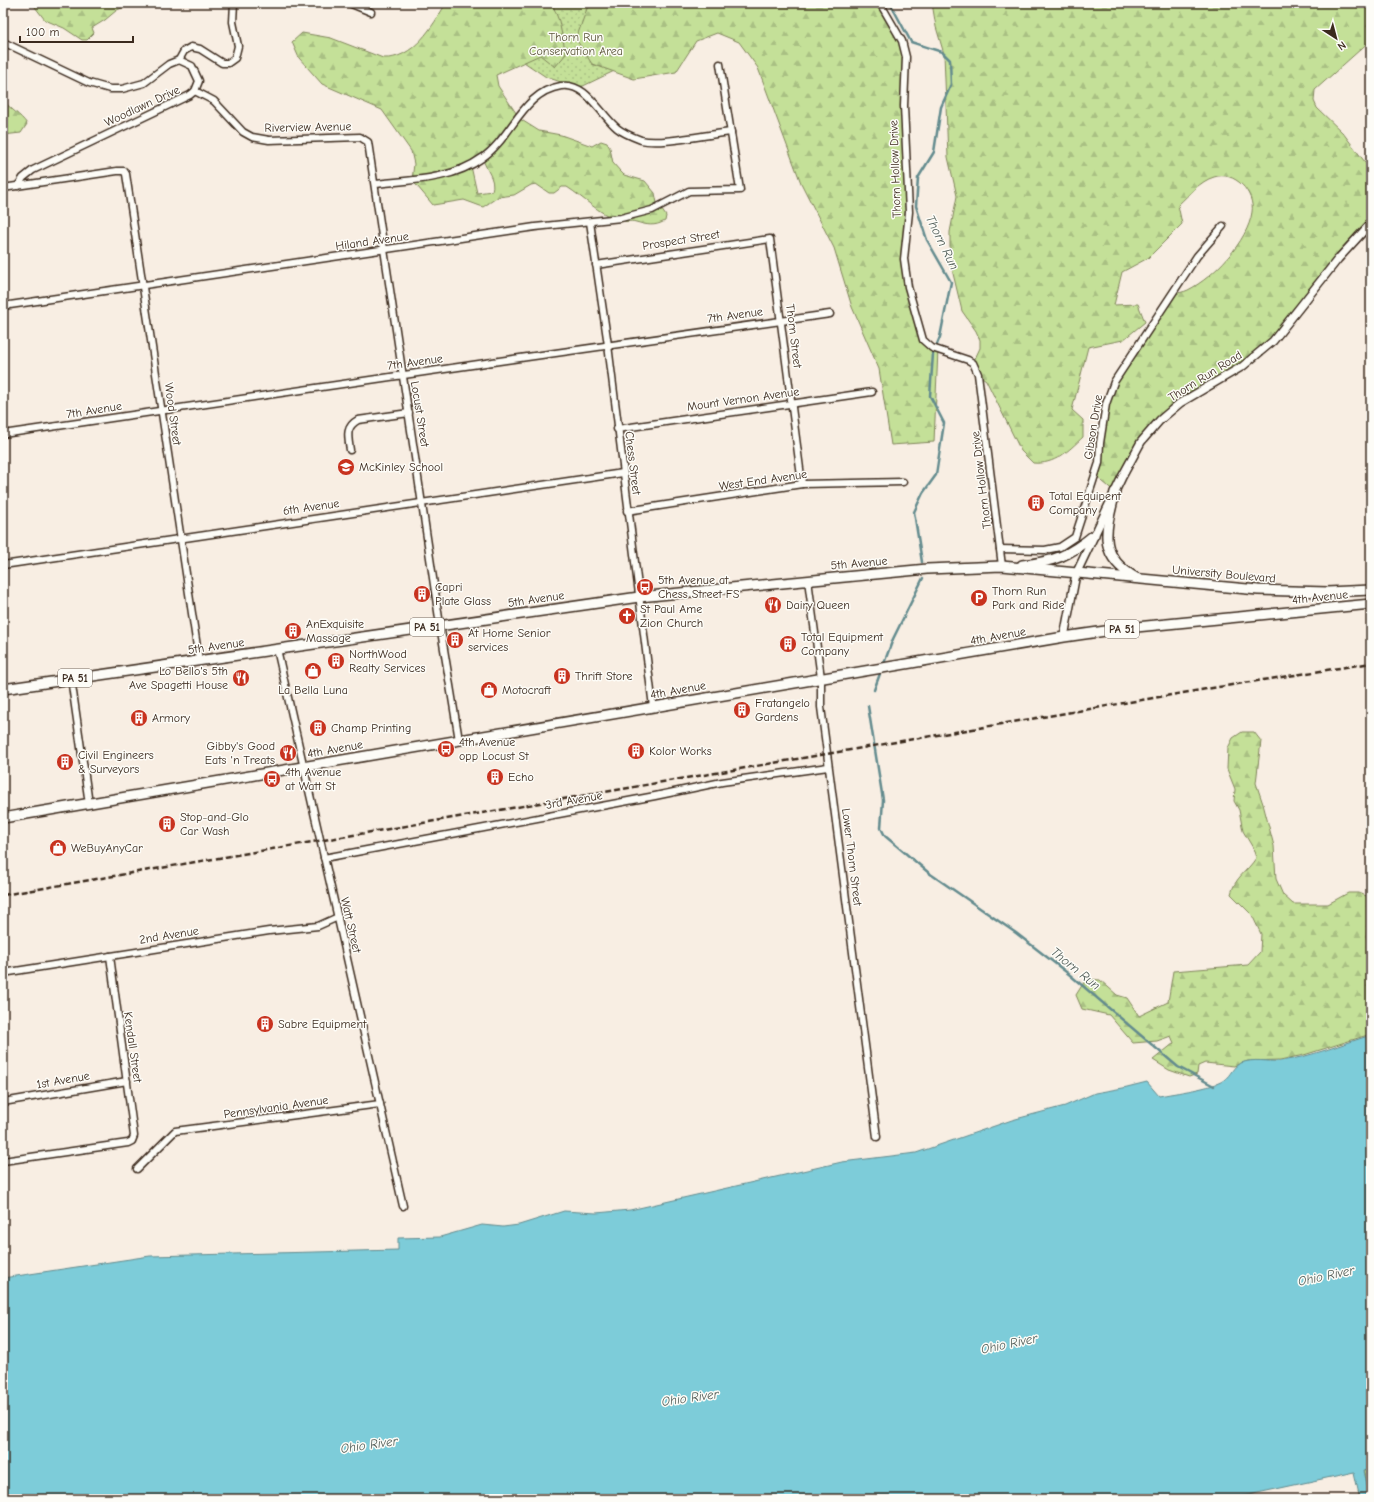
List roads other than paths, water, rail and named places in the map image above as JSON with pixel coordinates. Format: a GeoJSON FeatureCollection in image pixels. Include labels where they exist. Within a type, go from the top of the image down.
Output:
{"type":"FeatureCollection","features":[{"type":"Feature","properties":{"kind":"main road"},"geometry":{"type":"LineString","coordinates":[[1115,492],[1106,533],[1108,548],[1118,564],[1140,579]]}},
{"type":"Feature","properties":{"kind":"main road"},"geometry":{"type":"LineString","coordinates":[[1002,566],[1056,559],[1071,553],[1094,534]]}},
{"type":"Feature","properties":{"kind":"main road","name":"5th Avenue"},"geometry":{"type":"LineString","coordinates":[[3,689],[638,597],[927,569],[1002,566],[1076,574]]}},
{"type":"Feature","properties":{"kind":"main road","name":"University Boulevard"},"geometry":{"type":"LineString","coordinates":[[1076,574],[1258,590],[1371,590]]}},
{"type":"Feature","properties":{"kind":"main road"},"geometry":{"type":"LineString","coordinates":[[1346,591],[1349,606]]}},
{"type":"Feature","properties":{"kind":"main road","name":"4th Avenue"},"geometry":{"type":"LineString","coordinates":[[3,818],[1064,637],[1133,628],[1371,604]]}},
{"type":"Feature","properties":{"kind":"street"},"geometry":{"type":"LineString","coordinates":[[179,60],[184,51],[191,47],[200,49],[222,63],[228,63],[235,58],[238,46],[233,22],[234,3]]}},
{"type":"Feature","properties":{"kind":"street"},"geometry":{"type":"LineString","coordinates":[[349,3],[371,12]]}},
{"type":"Feature","properties":{"kind":"street","name":"Thorn Hollow Drive"},"geometry":{"type":"LineString","coordinates":[[880,3],[902,41],[905,50],[904,106],[909,206],[905,242],[905,272],[923,340],[935,349],[968,360],[973,364],[978,374],[1002,566]]}},
{"type":"Feature","properties":{"kind":"street","name":"Woodlawn Drive"},"geometry":{"type":"LineString","coordinates":[[3,42],[89,83],[110,89],[122,89],[144,83],[169,64],[179,60],[187,62],[196,70],[199,81],[195,91],[33,170],[23,178],[18,186]]}},
{"type":"Feature","properties":{"kind":"street"},"geometry":{"type":"LineString","coordinates":[[375,184],[444,175],[471,165],[489,153],[503,139],[525,107],[533,99],[544,92],[563,86],[579,89],[618,129],[642,140],[659,141],[731,132],[720,64]]}},
{"type":"Feature","properties":{"kind":"street","name":"Riverview Avenue"},"geometry":{"type":"LineString","coordinates":[[195,91],[214,101],[243,132],[252,137],[269,140],[360,137],[367,139]]}},
{"type":"Feature","properties":{"kind":"street","name":"Hiland Avenue"},"geometry":{"type":"LineString","coordinates":[[3,306],[535,227],[621,218],[652,210],[689,192],[740,190],[731,132]]}},
{"type":"Feature","properties":{"kind":"street","name":"Locust Street"},"geometry":{"type":"LineString","coordinates":[[367,139],[369,144],[440,625],[459,740]]}},
{"type":"Feature","properties":{"kind":"street","name":"Wood Street"},"geometry":{"type":"LineString","coordinates":[[18,186],[117,171],[124,171],[127,177],[199,660]]}},
{"type":"Feature","properties":{"kind":"street"},"geometry":{"type":"LineString","coordinates":[[3,188],[18,186]]}},
{"type":"Feature","properties":{"kind":"street","name":"Chess Street"},"geometry":{"type":"LineString","coordinates":[[590,222],[608,345],[627,511],[653,707]]}},
{"type":"Feature","properties":{"kind":"street","name":"Thorn Run Road"},"geometry":{"type":"LineString","coordinates":[[1064,637],[1076,574],[1094,534],[1135,452],[1160,420],[1180,403],[1243,366],[1261,353],[1284,330],[1335,264],[1371,223]]}},
{"type":"Feature","properties":{"kind":"street","name":"Gibson Drive"},"geometry":{"type":"LineString","coordinates":[[1000,549],[1044,550],[1060,547],[1074,537],[1100,463],[1100,443],[1106,404],[1114,382],[1197,256],[1223,226]]}},
{"type":"Feature","properties":{"kind":"street","name":"Prospect Street"},"geometry":{"type":"LineString","coordinates":[[596,265],[770,239]]}},
{"type":"Feature","properties":{"kind":"street","name":"Thorn Street"},"geometry":{"type":"LineString","coordinates":[[770,239],[802,484]]}},
{"type":"Feature","properties":{"kind":"street","name":"7th Avenue"},"geometry":{"type":"LineString","coordinates":[[3,434],[608,345],[830,314]]}},
{"type":"Feature","properties":{"kind":"street","name":"Mount Vernon Avenue"},"geometry":{"type":"LineString","coordinates":[[617,429],[872,392]]}},
{"type":"Feature","properties":{"kind":"street"},"geometry":{"type":"LineString","coordinates":[[350,450],[347,434],[350,426],[354,422],[358,420],[409,413]]}},
{"type":"Feature","properties":{"kind":"street","name":"6th Avenue"},"geometry":{"type":"LineString","coordinates":[[3,564],[623,473]]}},
{"type":"Feature","properties":{"kind":"street","name":"West End Avenue"},"geometry":{"type":"LineString","coordinates":[[627,511],[802,484],[902,482]]}},
{"type":"Feature","properties":{"kind":"street","name":"Lower Thorn Street"},"geometry":{"type":"LineString","coordinates":[[808,580],[821,678],[821,707],[828,766],[877,1137]]}},
{"type":"Feature","properties":{"kind":"street","name":"Watt Street"},"geometry":{"type":"LineString","coordinates":[[277,649],[403,1206]]}},
{"type":"Feature","properties":{"kind":"street"},"geometry":{"type":"LineString","coordinates":[[71,678],[89,804]]}},
{"type":"Feature","properties":{"kind":"street","name":"3rd Avenue"},"geometry":{"type":"LineString","coordinates":[[324,858],[647,798],[722,782],[828,766]]}},
{"type":"Feature","properties":{"kind":"street","name":"2nd Avenue"},"geometry":{"type":"LineString","coordinates":[[3,973],[269,931],[318,926],[338,917]]}},
{"type":"Feature","properties":{"kind":"street","name":"Kendall Street"},"geometry":{"type":"LineString","coordinates":[[3,1161],[128,1143],[132,1141],[134,1136],[110,956]]}},
{"type":"Feature","properties":{"kind":"street","name":"1st Avenue"},"geometry":{"type":"LineString","coordinates":[[3,1102],[127,1081]]}},
{"type":"Feature","properties":{"kind":"street","name":"Pennsylvania Avenue"},"geometry":{"type":"LineString","coordinates":[[137,1168],[175,1131],[380,1104]]}},
{"type":"Feature","properties":{"kind":"water","name":"Ohio River"},"geometry":{"type":"Polygon","coordinates":[[[1371,1035],[1371,1469],[1363,1471],[1369,1499],[1360,1499],[1354,1472],[1230,1499],[3,1499],[3,1278],[150,1256],[398,1250],[398,1238],[440,1237],[482,1225],[503,1227],[519,1225],[564,1211],[596,1213],[630,1210],[842,1162],[916,1153],[1012,1120],[1065,1106],[1095,1093],[1147,1082],[1159,1096],[1203,1088],[1224,1080],[1238,1064],[1241,1063],[1256,1060],[1280,1061],[1292,1059],[1371,1035]]]}},
{"type":"Feature","properties":{"kind":"waterway","name":"Thorn Run"},"geometry":{"type":"LineString","coordinates":[[890,3],[911,42],[942,52],[950,60],[951,85],[941,107],[934,152],[918,178],[916,206],[927,240],[951,282],[940,337],[933,354],[930,396],[944,423],[936,475],[923,493],[914,512],[922,562]]}},
{"type":"Feature","properties":{"kind":"waterway","name":"Thorn Run"},"geometry":{"type":"LineString","coordinates":[[883,666],[893,639],[923,578]]}},
{"type":"Feature","properties":{"kind":"waterway","name":"Thorn Run"},"geometry":{"type":"LineString","coordinates":[[874,690],[881,671]]}},
{"type":"Feature","properties":{"kind":"waterway","name":"Thorn Run"},"geometry":{"type":"LineString","coordinates":[[868,706],[883,800],[881,828],[885,836],[929,873],[1016,933],[1070,975],[1178,1067],[1214,1086]]}},
{"type":"Feature","properties":{"kind":"railway"},"geometry":{"type":"LineString","coordinates":[[3,895],[1206,689],[1371,663]]}},
{"type":"Feature","properties":{"kind":"place","name":"McKinley School"},"geometry":{"type":"Point","coordinates":[346,467]}},
{"type":"Feature","properties":{"kind":"place","name":"Total Equipent Company"},"geometry":{"type":"Point","coordinates":[1036,503]}},
{"type":"Feature","properties":{"kind":"place","name":"5th Avenue at Chess Street FS"},"geometry":{"type":"Point","coordinates":[645,587]}},
{"type":"Feature","properties":{"kind":"place","name":"Capri Plate Glass"},"geometry":{"type":"Point","coordinates":[422,594]}},
{"type":"Feature","properties":{"kind":"place","name":"Thorn Run Park and Ride"},"geometry":{"type":"Point","coordinates":[979,598]}},
{"type":"Feature","properties":{"kind":"place","name":"Dairy Queen"},"geometry":{"type":"Point","coordinates":[773,605]}},
{"type":"Feature","properties":{"kind":"place","name":"St Paul Ame Zion Church"},"geometry":{"type":"Point","coordinates":[627,616]}},
{"type":"Feature","properties":{"kind":"place","name":"AnExquisite Massage"},"geometry":{"type":"Point","coordinates":[293,631]}},
{"type":"Feature","properties":{"kind":"place","name":"At Home Senior services"},"geometry":{"type":"Point","coordinates":[455,640]}},
{"type":"Feature","properties":{"kind":"place","name":"Total Equipment Company"},"geometry":{"type":"Point","coordinates":[788,644]}},
{"type":"Feature","properties":{"kind":"place","name":"NorthWood Realty Services"},"geometry":{"type":"Point","coordinates":[336,661]}},
{"type":"Feature","properties":{"kind":"place","name":"La Bella Luna"},"geometry":{"type":"Point","coordinates":[313,671]}},
{"type":"Feature","properties":{"kind":"place","name":"Thrift Store"},"geometry":{"type":"Point","coordinates":[562,676]}},
{"type":"Feature","properties":{"kind":"place","name":"Lo Bello's 5th Ave Spagetti House"},"geometry":{"type":"Point","coordinates":[241,678]}},
{"type":"Feature","properties":{"kind":"place","name":"Motocraft"},"geometry":{"type":"Point","coordinates":[489,690]}},
{"type":"Feature","properties":{"kind":"place","name":"Fratangelo Gardens"},"geometry":{"type":"Point","coordinates":[742,710]}},
{"type":"Feature","properties":{"kind":"place","name":"Armory"},"geometry":{"type":"Point","coordinates":[139,718]}},
{"type":"Feature","properties":{"kind":"place","name":"Champ Printing"},"geometry":{"type":"Point","coordinates":[318,728]}},
{"type":"Feature","properties":{"kind":"place","name":"4th Avenue opp Locust St"},"geometry":{"type":"Point","coordinates":[446,749]}},
{"type":"Feature","properties":{"kind":"place","name":"Kolor Works"},"geometry":{"type":"Point","coordinates":[636,751]}},
{"type":"Feature","properties":{"kind":"place","name":"Gibby's Good Eats 'n Treats"},"geometry":{"type":"Point","coordinates":[288,753]}},
{"type":"Feature","properties":{"kind":"place","name":"Civil Engineers & Surveyors"},"geometry":{"type":"Point","coordinates":[65,762]}},
{"type":"Feature","properties":{"kind":"place","name":"Echo"},"geometry":{"type":"Point","coordinates":[495,777]}},
{"type":"Feature","properties":{"kind":"place","name":"4th Avenue at Watt St"},"geometry":{"type":"Point","coordinates":[272,779]}},
{"type":"Feature","properties":{"kind":"place","name":"Stop-and-Glo Car Wash"},"geometry":{"type":"Point","coordinates":[167,824]}},
{"type":"Feature","properties":{"kind":"place","name":"WeBuyAnyCar"},"geometry":{"type":"Point","coordinates":[58,848]}},
{"type":"Feature","properties":{"kind":"place","name":"Sabre Equipment"},"geometry":{"type":"Point","coordinates":[265,1024]}},
{"type":"Feature","properties":{"kind":"park label","name":"Thorn Run Conservation Area"},"geometry":{"type":"Point","coordinates":[576,44]}}]}
